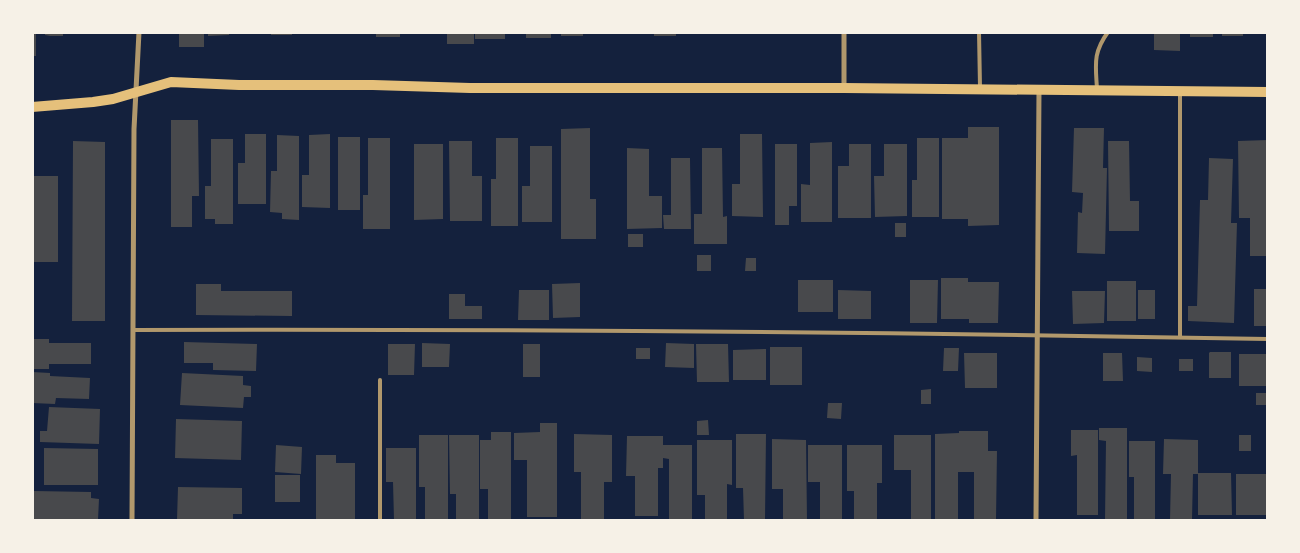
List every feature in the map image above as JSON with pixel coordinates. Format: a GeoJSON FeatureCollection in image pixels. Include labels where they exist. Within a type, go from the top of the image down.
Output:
{"type":"FeatureCollection","features":[{"type":"Feature","properties":{"kind":"main road"},"geometry":{"type":"LineString","coordinates":[[32,107],[113,99],[171,82],[239,85],[374,85],[470,88],[844,88],[1268,92]]}},
{"type":"Feature","properties":{"kind":"street"},"geometry":{"type":"LineString","coordinates":[[132,520],[134,129],[139,32]]}},
{"type":"Feature","properties":{"kind":"street"},"geometry":{"type":"LineString","coordinates":[[844,32],[844,88]]}},
{"type":"Feature","properties":{"kind":"street"},"geometry":{"type":"LineString","coordinates":[[1036,520],[1039,90]]}},
{"type":"Feature","properties":{"kind":"lane"},"geometry":{"type":"LineString","coordinates":[[979,32],[980,89]]}},
{"type":"Feature","properties":{"kind":"lane"},"geometry":{"type":"LineString","coordinates":[[1097,90],[1096,56],[1108,32]]}},
{"type":"Feature","properties":{"kind":"lane"},"geometry":{"type":"LineString","coordinates":[[1180,91],[1180,337]]}},
{"type":"Feature","properties":{"kind":"lane"},"geometry":{"type":"LineString","coordinates":[[133,330],[568,330],[1268,339]]}},
{"type":"Feature","properties":{"kind":"lane"},"geometry":{"type":"LineString","coordinates":[[380,380],[380,520]]}},
{"type":"Feature","properties":{"kind":"building"},"geometry":{"type":"Polygon","coordinates":[[[32,32],[36,32],[36,56],[32,56],[32,32]]]}},
{"type":"Feature","properties":{"kind":"building"},"geometry":{"type":"Polygon","coordinates":[[[45,32],[63,32],[63,36],[45,35],[45,32]]]}},
{"type":"Feature","properties":{"kind":"building"},"geometry":{"type":"Polygon","coordinates":[[[179,32],[204,32],[204,47],[179,47],[179,32]]]}},
{"type":"Feature","properties":{"kind":"building"},"geometry":{"type":"Polygon","coordinates":[[[208,32],[229,32],[229,35],[208,36],[208,32]]]}},
{"type":"Feature","properties":{"kind":"building"},"geometry":{"type":"Polygon","coordinates":[[[271,32],[292,32],[292,35],[271,35],[271,32]]]}},
{"type":"Feature","properties":{"kind":"building"},"geometry":{"type":"Polygon","coordinates":[[[376,32],[400,32],[400,37],[376,37],[376,32]]]}},
{"type":"Feature","properties":{"kind":"building"},"geometry":{"type":"Polygon","coordinates":[[[447,32],[474,32],[474,44],[447,44],[447,32]]]}},
{"type":"Feature","properties":{"kind":"building"},"geometry":{"type":"Polygon","coordinates":[[[475,32],[505,32],[505,39],[475,39],[475,32]]]}},
{"type":"Feature","properties":{"kind":"building"},"geometry":{"type":"Polygon","coordinates":[[[526,32],[551,32],[551,38],[526,38],[526,32]]]}},
{"type":"Feature","properties":{"kind":"building"},"geometry":{"type":"Polygon","coordinates":[[[561,32],[583,32],[583,36],[561,36],[561,32]]]}},
{"type":"Feature","properties":{"kind":"building"},"geometry":{"type":"Polygon","coordinates":[[[654,32],[676,32],[676,36],[654,36],[654,32]]]}},
{"type":"Feature","properties":{"kind":"building"},"geometry":{"type":"Polygon","coordinates":[[[1154,32],[1180,32],[1180,51],[1154,50],[1154,32]]]}},
{"type":"Feature","properties":{"kind":"building"},"geometry":{"type":"Polygon","coordinates":[[[1190,32],[1213,32],[1213,37],[1190,37],[1190,32]]]}},
{"type":"Feature","properties":{"kind":"building"},"geometry":{"type":"Polygon","coordinates":[[[1222,32],[1243,32],[1243,36],[1222,36],[1222,32]]]}},
{"type":"Feature","properties":{"kind":"building"},"geometry":{"type":"Polygon","coordinates":[[[171,120],[198,120],[199,196],[192,196],[192,227],[171,227],[171,120]]]}},
{"type":"Feature","properties":{"kind":"building"},"geometry":{"type":"Polygon","coordinates":[[[968,127],[999,127],[999,225],[968,226],[968,219],[942,219],[942,138],[968,138],[968,127]]]}},
{"type":"Feature","properties":{"kind":"building"},"geometry":{"type":"Polygon","coordinates":[[[590,128],[590,199],[596,199],[596,239],[561,239],[561,129],[590,128]]]}},
{"type":"Feature","properties":{"kind":"building"},"geometry":{"type":"Polygon","coordinates":[[[1074,128],[1104,128],[1103,168],[1107,168],[1105,254],[1077,253],[1078,212],[1082,213],[1083,193],[1072,192],[1074,128]]]}},
{"type":"Feature","properties":{"kind":"building"},"geometry":{"type":"Polygon","coordinates":[[[245,134],[266,134],[266,204],[238,204],[238,163],[245,163],[245,134]]]}},
{"type":"Feature","properties":{"kind":"building"},"geometry":{"type":"Polygon","coordinates":[[[330,134],[330,208],[302,207],[302,175],[309,175],[309,135],[330,134]]]}},
{"type":"Feature","properties":{"kind":"building"},"geometry":{"type":"Polygon","coordinates":[[[740,134],[762,134],[763,217],[732,216],[732,184],[740,184],[740,134]]]}},
{"type":"Feature","properties":{"kind":"building"},"geometry":{"type":"Polygon","coordinates":[[[277,135],[299,136],[299,220],[282,219],[282,213],[270,212],[271,171],[277,171],[277,135]]]}},
{"type":"Feature","properties":{"kind":"building"},"geometry":{"type":"Polygon","coordinates":[[[338,137],[360,137],[360,210],[338,210],[338,137]]]}},
{"type":"Feature","properties":{"kind":"building"},"geometry":{"type":"Polygon","coordinates":[[[368,138],[390,138],[390,229],[363,229],[363,195],[368,195],[368,138]]]}},
{"type":"Feature","properties":{"kind":"building"},"geometry":{"type":"Polygon","coordinates":[[[496,138],[518,138],[518,226],[491,226],[491,179],[496,179],[496,138]]]}},
{"type":"Feature","properties":{"kind":"building"},"geometry":{"type":"Polygon","coordinates":[[[917,138],[939,138],[939,217],[912,217],[912,180],[917,180],[917,138]]]}},
{"type":"Feature","properties":{"kind":"building"},"geometry":{"type":"Polygon","coordinates":[[[211,139],[233,139],[233,224],[215,224],[215,219],[205,219],[205,186],[211,186],[211,139]]]}},
{"type":"Feature","properties":{"kind":"building"},"geometry":{"type":"Polygon","coordinates":[[[1268,140],[1268,256],[1250,256],[1250,218],[1239,218],[1238,141],[1268,140]]]}},
{"type":"Feature","properties":{"kind":"building"},"geometry":{"type":"Polygon","coordinates":[[[73,141],[105,142],[105,321],[72,321],[73,141]]]}},
{"type":"Feature","properties":{"kind":"building"},"geometry":{"type":"Polygon","coordinates":[[[449,141],[472,141],[472,176],[482,176],[482,221],[450,221],[449,141]]]}},
{"type":"Feature","properties":{"kind":"building"},"geometry":{"type":"Polygon","coordinates":[[[1108,141],[1129,141],[1130,201],[1139,201],[1139,231],[1109,231],[1108,141]]]}},
{"type":"Feature","properties":{"kind":"building"},"geometry":{"type":"Polygon","coordinates":[[[832,142],[832,222],[801,222],[801,184],[810,185],[810,143],[832,142]]]}},
{"type":"Feature","properties":{"kind":"building"},"geometry":{"type":"Polygon","coordinates":[[[414,144],[443,144],[443,219],[414,220],[414,144]]]}},
{"type":"Feature","properties":{"kind":"building"},"geometry":{"type":"Polygon","coordinates":[[[775,144],[797,144],[797,206],[789,206],[789,225],[775,225],[775,144]]]}},
{"type":"Feature","properties":{"kind":"building"},"geometry":{"type":"Polygon","coordinates":[[[849,144],[871,144],[871,218],[838,218],[838,166],[849,166],[849,144]]]}},
{"type":"Feature","properties":{"kind":"building"},"geometry":{"type":"Polygon","coordinates":[[[884,144],[907,144],[907,216],[875,217],[874,176],[884,176],[884,144]]]}},
{"type":"Feature","properties":{"kind":"building"},"geometry":{"type":"Polygon","coordinates":[[[530,146],[552,146],[552,222],[522,222],[522,186],[530,186],[530,146]]]}},
{"type":"Feature","properties":{"kind":"building"},"geometry":{"type":"Polygon","coordinates":[[[627,148],[649,149],[649,196],[662,196],[662,228],[627,229],[627,148]]]}},
{"type":"Feature","properties":{"kind":"building"},"geometry":{"type":"Polygon","coordinates":[[[702,148],[722,148],[723,217],[727,216],[727,244],[694,244],[694,214],[702,214],[702,148]]]}},
{"type":"Feature","properties":{"kind":"building"},"geometry":{"type":"Polygon","coordinates":[[[671,158],[690,158],[691,229],[664,229],[663,215],[671,215],[671,158]]]}},
{"type":"Feature","properties":{"kind":"building"},"geometry":{"type":"Polygon","coordinates":[[[1209,158],[1233,159],[1231,223],[1237,223],[1234,323],[1188,321],[1188,306],[1197,306],[1200,200],[1208,200],[1209,158]]]}},
{"type":"Feature","properties":{"kind":"building"},"geometry":{"type":"Polygon","coordinates":[[[32,176],[58,176],[58,262],[32,262],[32,176]]]}},
{"type":"Feature","properties":{"kind":"building"},"geometry":{"type":"Polygon","coordinates":[[[895,223],[906,223],[906,237],[895,237],[895,223]]]}},
{"type":"Feature","properties":{"kind":"building"},"geometry":{"type":"Polygon","coordinates":[[[628,234],[643,234],[643,247],[628,247],[628,234]]]}},
{"type":"Feature","properties":{"kind":"building"},"geometry":{"type":"Polygon","coordinates":[[[697,255],[711,255],[711,271],[697,271],[697,255]]]}},
{"type":"Feature","properties":{"kind":"building"},"geometry":{"type":"Polygon","coordinates":[[[746,258],[756,258],[756,271],[745,271],[746,258]]]}},
{"type":"Feature","properties":{"kind":"building"},"geometry":{"type":"Polygon","coordinates":[[[941,278],[968,278],[968,282],[999,282],[998,323],[969,323],[969,319],[941,319],[941,278]]]}},
{"type":"Feature","properties":{"kind":"building"},"geometry":{"type":"Polygon","coordinates":[[[798,280],[833,280],[833,312],[798,312],[798,280]]]}},
{"type":"Feature","properties":{"kind":"building"},"geometry":{"type":"Polygon","coordinates":[[[910,280],[938,280],[937,323],[910,323],[910,280]]]}},
{"type":"Feature","properties":{"kind":"building"},"geometry":{"type":"Polygon","coordinates":[[[1107,281],[1136,281],[1136,321],[1107,321],[1107,281]]]}},
{"type":"Feature","properties":{"kind":"building"},"geometry":{"type":"Polygon","coordinates":[[[580,283],[580,317],[553,318],[552,284],[580,283]]]}},
{"type":"Feature","properties":{"kind":"building"},"geometry":{"type":"Polygon","coordinates":[[[196,284],[221,284],[221,291],[292,291],[292,316],[196,315],[196,284]]]}},
{"type":"Feature","properties":{"kind":"building"},"geometry":{"type":"Polygon","coordinates":[[[1254,289],[1268,289],[1268,326],[1254,326],[1254,289]]]}},
{"type":"Feature","properties":{"kind":"building"},"geometry":{"type":"Polygon","coordinates":[[[519,290],[549,290],[549,320],[518,320],[519,290]]]}},
{"type":"Feature","properties":{"kind":"building"},"geometry":{"type":"Polygon","coordinates":[[[838,290],[871,291],[871,319],[838,319],[838,290]]]}},
{"type":"Feature","properties":{"kind":"building"},"geometry":{"type":"Polygon","coordinates":[[[1138,290],[1155,290],[1155,319],[1138,319],[1138,290]]]}},
{"type":"Feature","properties":{"kind":"building"},"geometry":{"type":"Polygon","coordinates":[[[1072,291],[1105,291],[1104,323],[1073,324],[1072,291]]]}},
{"type":"Feature","properties":{"kind":"building"},"geometry":{"type":"Polygon","coordinates":[[[449,294],[465,294],[465,306],[482,306],[482,319],[449,319],[449,294]]]}},
{"type":"Feature","properties":{"kind":"building"},"geometry":{"type":"Polygon","coordinates":[[[32,339],[49,339],[49,343],[91,343],[91,364],[49,364],[49,369],[32,369],[32,339]]]}},
{"type":"Feature","properties":{"kind":"building"},"geometry":{"type":"Polygon","coordinates":[[[184,342],[257,344],[256,371],[213,370],[213,363],[184,363],[184,342]]]}},
{"type":"Feature","properties":{"kind":"building"},"geometry":{"type":"Polygon","coordinates":[[[422,343],[450,344],[449,367],[422,367],[422,343]]]}},
{"type":"Feature","properties":{"kind":"building"},"geometry":{"type":"Polygon","coordinates":[[[666,343],[694,344],[694,368],[665,367],[666,343]]]}},
{"type":"Feature","properties":{"kind":"building"},"geometry":{"type":"Polygon","coordinates":[[[388,344],[415,344],[414,375],[388,375],[388,344]]]}},
{"type":"Feature","properties":{"kind":"building"},"geometry":{"type":"Polygon","coordinates":[[[523,344],[540,344],[540,377],[523,377],[523,344]]]}},
{"type":"Feature","properties":{"kind":"building"},"geometry":{"type":"Polygon","coordinates":[[[696,344],[728,344],[729,382],[697,382],[696,344]]]}},
{"type":"Feature","properties":{"kind":"building"},"geometry":{"type":"Polygon","coordinates":[[[770,347],[802,347],[802,385],[770,385],[770,347]]]}},
{"type":"Feature","properties":{"kind":"building"},"geometry":{"type":"Polygon","coordinates":[[[636,348],[650,348],[650,359],[636,359],[636,348]]]}},
{"type":"Feature","properties":{"kind":"building"},"geometry":{"type":"Polygon","coordinates":[[[944,348],[959,348],[958,371],[943,371],[944,348]]]}},
{"type":"Feature","properties":{"kind":"building"},"geometry":{"type":"Polygon","coordinates":[[[766,349],[766,380],[733,380],[733,350],[766,349]]]}},
{"type":"Feature","properties":{"kind":"building"},"geometry":{"type":"Polygon","coordinates":[[[1210,352],[1231,352],[1231,378],[1209,378],[1210,352]]]}},
{"type":"Feature","properties":{"kind":"building"},"geometry":{"type":"Polygon","coordinates":[[[964,353],[997,353],[997,388],[965,388],[964,353]]]}},
{"type":"Feature","properties":{"kind":"building"},"geometry":{"type":"Polygon","coordinates":[[[1103,353],[1122,353],[1123,381],[1103,381],[1103,353]]]}},
{"type":"Feature","properties":{"kind":"building"},"geometry":{"type":"Polygon","coordinates":[[[1239,354],[1268,354],[1268,386],[1239,386],[1239,354]]]}},
{"type":"Feature","properties":{"kind":"building"},"geometry":{"type":"Polygon","coordinates":[[[1137,357],[1152,358],[1152,372],[1137,371],[1137,357]]]}},
{"type":"Feature","properties":{"kind":"building"},"geometry":{"type":"Polygon","coordinates":[[[1179,359],[1193,359],[1193,371],[1179,371],[1179,359]]]}},
{"type":"Feature","properties":{"kind":"building"},"geometry":{"type":"Polygon","coordinates":[[[32,372],[50,373],[50,376],[90,378],[89,399],[56,398],[55,404],[32,403],[32,372]]]}},
{"type":"Feature","properties":{"kind":"building"},"geometry":{"type":"Polygon","coordinates":[[[182,373],[243,376],[243,385],[251,386],[251,397],[244,397],[243,408],[180,405],[182,373]]]}},
{"type":"Feature","properties":{"kind":"building"},"geometry":{"type":"Polygon","coordinates":[[[931,389],[931,404],[921,404],[921,390],[931,389]]]}},
{"type":"Feature","properties":{"kind":"building"},"geometry":{"type":"Polygon","coordinates":[[[1256,393],[1268,393],[1268,405],[1256,405],[1256,393]]]}},
{"type":"Feature","properties":{"kind":"building"},"geometry":{"type":"Polygon","coordinates":[[[828,403],[842,403],[841,419],[827,418],[828,403]]]}},
{"type":"Feature","properties":{"kind":"building"},"geometry":{"type":"Polygon","coordinates":[[[49,407],[100,409],[99,444],[40,442],[40,431],[47,431],[49,407]]]}},
{"type":"Feature","properties":{"kind":"building"},"geometry":{"type":"Polygon","coordinates":[[[176,419],[242,421],[241,460],[175,458],[176,419]]]}},
{"type":"Feature","properties":{"kind":"building"},"geometry":{"type":"Polygon","coordinates":[[[708,420],[709,435],[697,435],[697,421],[708,420]]]}},
{"type":"Feature","properties":{"kind":"building"},"geometry":{"type":"Polygon","coordinates":[[[540,423],[557,423],[557,517],[527,517],[527,460],[514,460],[514,433],[540,432],[540,423]]]}},
{"type":"Feature","properties":{"kind":"building"},"geometry":{"type":"Polygon","coordinates":[[[1099,428],[1127,428],[1127,520],[1105,520],[1106,441],[1099,440],[1099,428]]]}},
{"type":"Feature","properties":{"kind":"building"},"geometry":{"type":"Polygon","coordinates":[[[1071,430],[1098,430],[1098,515],[1077,515],[1077,455],[1071,456],[1071,430]]]}},
{"type":"Feature","properties":{"kind":"building"},"geometry":{"type":"Polygon","coordinates":[[[959,431],[988,431],[988,451],[997,451],[996,520],[974,520],[974,472],[958,472],[958,520],[935,520],[935,434],[959,433],[959,431]]]}},
{"type":"Feature","properties":{"kind":"building"},"geometry":{"type":"Polygon","coordinates":[[[491,432],[511,432],[511,520],[488,520],[488,489],[480,489],[480,440],[491,440],[491,432]]]}},
{"type":"Feature","properties":{"kind":"building"},"geometry":{"type":"Polygon","coordinates":[[[574,434],[612,435],[612,482],[604,482],[604,520],[581,520],[581,472],[574,472],[574,434]]]}},
{"type":"Feature","properties":{"kind":"building"},"geometry":{"type":"Polygon","coordinates":[[[736,434],[766,434],[765,520],[744,520],[743,488],[736,488],[736,434]]]}},
{"type":"Feature","properties":{"kind":"building"},"geometry":{"type":"Polygon","coordinates":[[[419,435],[448,435],[448,520],[425,520],[425,487],[419,487],[419,435]]]}},
{"type":"Feature","properties":{"kind":"building"},"geometry":{"type":"Polygon","coordinates":[[[449,435],[479,435],[479,520],[456,520],[456,494],[450,494],[449,435]]]}},
{"type":"Feature","properties":{"kind":"building"},"geometry":{"type":"Polygon","coordinates":[[[894,435],[931,435],[931,520],[911,520],[911,470],[894,470],[894,435]]]}},
{"type":"Feature","properties":{"kind":"building"},"geometry":{"type":"Polygon","coordinates":[[[1239,435],[1251,435],[1251,451],[1239,451],[1239,435]]]}},
{"type":"Feature","properties":{"kind":"building"},"geometry":{"type":"Polygon","coordinates":[[[627,436],[663,436],[663,445],[692,445],[692,520],[669,520],[669,459],[663,458],[663,468],[658,468],[658,516],[635,516],[635,476],[626,476],[627,436]]]}},
{"type":"Feature","properties":{"kind":"building"},"geometry":{"type":"Polygon","coordinates":[[[772,439],[806,440],[807,520],[783,520],[783,489],[772,489],[772,439]]]}},
{"type":"Feature","properties":{"kind":"building"},"geometry":{"type":"Polygon","coordinates":[[[1164,439],[1198,440],[1198,474],[1193,474],[1192,520],[1170,520],[1171,474],[1163,474],[1164,439]]]}},
{"type":"Feature","properties":{"kind":"building"},"geometry":{"type":"Polygon","coordinates":[[[697,440],[732,440],[732,485],[727,484],[727,520],[705,520],[705,495],[697,495],[697,440]]]}},
{"type":"Feature","properties":{"kind":"building"},"geometry":{"type":"Polygon","coordinates":[[[1129,441],[1155,441],[1155,520],[1134,520],[1134,477],[1129,477],[1129,441]]]}},
{"type":"Feature","properties":{"kind":"building"},"geometry":{"type":"Polygon","coordinates":[[[276,445],[302,447],[301,474],[275,472],[276,445]]]}},
{"type":"Feature","properties":{"kind":"building"},"geometry":{"type":"Polygon","coordinates":[[[808,445],[842,445],[842,520],[820,520],[820,482],[808,482],[808,445]]]}},
{"type":"Feature","properties":{"kind":"building"},"geometry":{"type":"Polygon","coordinates":[[[847,445],[882,445],[882,483],[877,483],[877,520],[854,520],[854,491],[847,491],[847,445]]]}},
{"type":"Feature","properties":{"kind":"building"},"geometry":{"type":"Polygon","coordinates":[[[44,448],[98,449],[98,485],[44,485],[44,448]]]}},
{"type":"Feature","properties":{"kind":"building"},"geometry":{"type":"Polygon","coordinates":[[[386,448],[416,448],[416,520],[394,520],[393,482],[386,482],[386,448]]]}},
{"type":"Feature","properties":{"kind":"building"},"geometry":{"type":"Polygon","coordinates":[[[316,455],[336,455],[336,463],[355,463],[355,520],[316,520],[316,455]]]}},
{"type":"Feature","properties":{"kind":"building"},"geometry":{"type":"Polygon","coordinates":[[[1198,473],[1231,473],[1232,515],[1198,515],[1198,473]]]}},
{"type":"Feature","properties":{"kind":"building"},"geometry":{"type":"Polygon","coordinates":[[[1236,474],[1268,474],[1268,515],[1236,515],[1236,474]]]}},
{"type":"Feature","properties":{"kind":"building"},"geometry":{"type":"Polygon","coordinates":[[[275,475],[300,475],[300,502],[275,502],[275,475]]]}},
{"type":"Feature","properties":{"kind":"building"},"geometry":{"type":"Polygon","coordinates":[[[178,487],[242,488],[242,514],[233,514],[233,520],[177,520],[178,487]]]}},
{"type":"Feature","properties":{"kind":"building"},"geometry":{"type":"Polygon","coordinates":[[[34,491],[91,492],[91,498],[99,499],[98,520],[33,520],[34,491]]]}}]}
